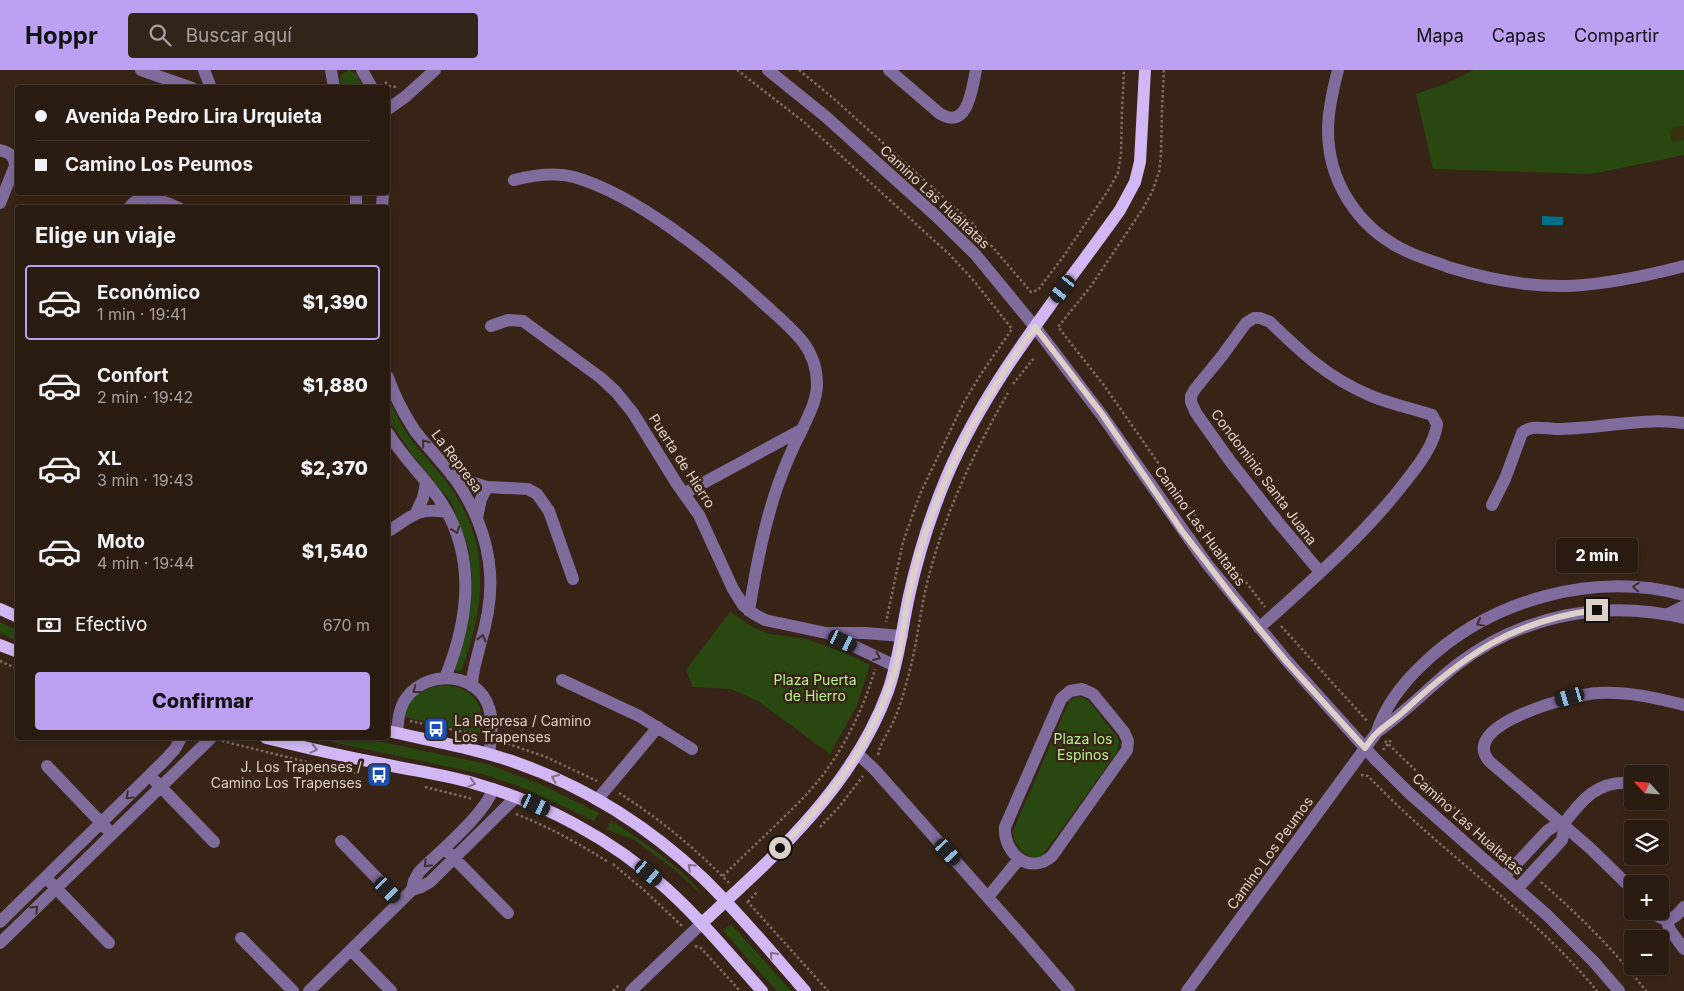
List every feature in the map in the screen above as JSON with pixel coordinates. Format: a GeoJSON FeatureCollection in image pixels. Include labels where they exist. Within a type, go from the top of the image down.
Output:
{"type":"FeatureCollection","features":[{"type":"Feature","properties":{"kind":"main road"},"geometry":{"type":"LineString","coordinates":[[702,923],[812,815],[858,754],[878,714],[895,666],[917,562],[928,526],[961,446],[985,403],[1035,327],[1120,210],[1135,182],[1141,151],[1145,70]]}},
{"type":"Feature","properties":{"kind":"main road"},"geometry":{"type":"LineString","coordinates":[[0,609],[15,616]]}},
{"type":"Feature","properties":{"kind":"main road"},"geometry":{"type":"LineString","coordinates":[[0,645],[15,651]]}},
{"type":"Feature","properties":{"kind":"main road"},"geometry":{"type":"LineString","coordinates":[[392,732],[489,754],[544,773],[597,800],[636,824],[703,879],[738,915],[805,991]]}},
{"type":"Feature","properties":{"kind":"main road"},"geometry":{"type":"LineString","coordinates":[[275,740],[450,777],[516,797],[576,824],[613,847],[667,888],[714,936],[762,991]]}},
{"type":"Feature","properties":{"kind":"street"},"geometry":{"type":"LineString","coordinates":[[140,70],[183,85]]}},
{"type":"Feature","properties":{"kind":"street"},"geometry":{"type":"LineString","coordinates":[[204,70],[210,85]]}},
{"type":"Feature","properties":{"kind":"street"},"geometry":{"type":"LineString","coordinates":[[331,70],[334,85]]}},
{"type":"Feature","properties":{"kind":"street"},"geometry":{"type":"LineString","coordinates":[[362,70],[370,85]]}},
{"type":"Feature","properties":{"kind":"street"},"geometry":{"type":"LineString","coordinates":[[390,108],[414,90],[435,70]]}},
{"type":"Feature","properties":{"kind":"street","name":"Camino Las Hualtatas"},"geometry":{"type":"LineString","coordinates":[[768,70],[825,116],[975,254],[1035,327],[1102,414],[1182,531],[1259,628],[1365,748],[1416,799],[1518,888],[1575,942],[1619,991]]}},
{"type":"Feature","properties":{"kind":"street"},"geometry":{"type":"LineString","coordinates":[[889,70],[939,113],[953,117],[962,114],[968,107],[976,70]]}},
{"type":"Feature","properties":{"kind":"street"},"geometry":{"type":"LineString","coordinates":[[1338,70],[1331,100],[1328,128],[1329,148],[1334,171],[1345,197],[1361,219],[1401,249],[1475,275],[1544,286],[1588,285],[1638,277],[1684,266]]}},
{"type":"Feature","properties":{"kind":"street"},"geometry":{"type":"LineString","coordinates":[[0,150],[9,152],[15,162],[0,203]]}},
{"type":"Feature","properties":{"kind":"street"},"geometry":{"type":"LineString","coordinates":[[514,180],[540,175],[562,175],[589,182],[606,189],[669,227],[752,293],[803,342],[814,363],[817,392],[812,409],[791,453],[773,500],[760,552],[749,611]]}},
{"type":"Feature","properties":{"kind":"street"},"geometry":{"type":"LineString","coordinates":[[132,205],[137,199],[148,197],[171,205]]}},
{"type":"Feature","properties":{"kind":"street","name":"Condominio Santa Juana"},"geometry":{"type":"LineString","coordinates":[[1259,628],[1320,572],[1364,529],[1398,491],[1425,454],[1437,428],[1436,421],[1432,415],[1371,396],[1339,380],[1309,359],[1270,322],[1265,319],[1254,318],[1246,323],[1195,388],[1191,396],[1191,402],[1196,413],[1230,461],[1320,572]]}},
{"type":"Feature","properties":{"kind":"street","name":"Puerta de Hierro"},"geometry":{"type":"LineString","coordinates":[[492,326],[508,320],[523,321],[601,378],[616,392],[632,413],[699,515],[733,589],[749,611],[765,620],[826,633],[865,633],[902,636]]}},
{"type":"Feature","properties":{"kind":"street","name":"La Represa"},"geometry":{"type":"LineString","coordinates":[[390,382],[399,404],[415,430],[452,476],[471,504],[485,542],[489,558],[490,588],[487,617],[473,670],[472,686]]}},
{"type":"Feature","properties":{"kind":"street"},"geometry":{"type":"LineString","coordinates":[[1492,505],[1505,479],[1522,433],[1528,428],[1571,429],[1654,422],[1684,423]]}},
{"type":"Feature","properties":{"kind":"street"},"geometry":{"type":"LineString","coordinates":[[684,493],[801,430]]}},
{"type":"Feature","properties":{"kind":"street"},"geometry":{"type":"LineString","coordinates":[[390,436],[447,512],[460,541],[466,579],[464,609],[461,626],[445,678]]}},
{"type":"Feature","properties":{"kind":"street"},"geometry":{"type":"LineString","coordinates":[[452,476],[487,487],[528,489],[540,497],[549,511],[574,579]]}},
{"type":"Feature","properties":{"kind":"street"},"geometry":{"type":"LineString","coordinates":[[416,512],[423,498],[426,483]]}},
{"type":"Feature","properties":{"kind":"street"},"geometry":{"type":"LineString","coordinates":[[477,518],[481,500],[487,487]]}},
{"type":"Feature","properties":{"kind":"street"},"geometry":{"type":"LineString","coordinates":[[390,530],[416,512],[430,510],[447,512]]}},
{"type":"Feature","properties":{"kind":"street","name":"Camino Los Peumos"},"geometry":{"type":"LineString","coordinates":[[1377,732],[1387,708],[1416,670],[1430,657],[1462,633],[1517,605],[1558,593],[1601,587],[1650,588],[1684,595]]}},
{"type":"Feature","properties":{"kind":"street"},"geometry":{"type":"LineString","coordinates":[[1668,614],[1684,606]]}},
{"type":"Feature","properties":{"kind":"street","name":"Camino Los Peumos"},"geometry":{"type":"LineString","coordinates":[[1187,991],[1377,732],[1472,654],[1525,626],[1564,615],[1597,610],[1632,610],[1668,614],[1684,618]]}},
{"type":"Feature","properties":{"kind":"street","name":"Puerta de Hierro"},"geometry":{"type":"LineString","coordinates":[[826,633],[895,666]]}},
{"type":"Feature","properties":{"kind":"street"},"geometry":{"type":"LineString","coordinates":[[392,732],[408,696],[414,690],[427,682],[445,678],[456,678],[481,693],[489,707],[492,726],[489,754]]}},
{"type":"Feature","properties":{"kind":"street"},"geometry":{"type":"LineString","coordinates":[[562,680],[627,710],[692,748]]}},
{"type":"Feature","properties":{"kind":"street"},"geometry":{"type":"LineString","coordinates":[[1075,690],[1088,691],[1093,694],[1124,732],[1128,741],[1127,750],[1052,856],[1047,861],[1034,864],[1029,864],[1019,859],[1007,844],[1005,833],[1008,822],[1061,699],[1065,694],[1075,690]]}},
{"type":"Feature","properties":{"kind":"street"},"geometry":{"type":"LineString","coordinates":[[1624,880],[1487,758],[1483,748],[1485,740],[1490,734],[1518,716],[1582,694],[1625,693],[1684,705]]}},
{"type":"Feature","properties":{"kind":"street"},"geometry":{"type":"LineString","coordinates":[[597,800],[658,727]]}},
{"type":"Feature","properties":{"kind":"street"},"geometry":{"type":"LineString","coordinates":[[13,930],[1,920],[170,755],[180,740]]}},
{"type":"Feature","properties":{"kind":"street"},"geometry":{"type":"LineString","coordinates":[[0,943],[209,740]]}},
{"type":"Feature","properties":{"kind":"street"},"geometry":{"type":"LineString","coordinates":[[858,754],[875,770],[1069,991]]}},
{"type":"Feature","properties":{"kind":"street"},"geometry":{"type":"LineString","coordinates":[[47,766],[112,834]]}},
{"type":"Feature","properties":{"kind":"street"},"geometry":{"type":"LineString","coordinates":[[149,776],[214,842]]}},
{"type":"Feature","properties":{"kind":"street"},"geometry":{"type":"LineString","coordinates":[[1504,877],[1547,831],[1556,826],[1563,825],[1594,791],[1609,784],[1624,783]]}},
{"type":"Feature","properties":{"kind":"street"},"geometry":{"type":"LineString","coordinates":[[412,890],[419,872],[483,809],[493,789]]}},
{"type":"Feature","properties":{"kind":"street"},"geometry":{"type":"LineString","coordinates":[[309,991],[412,890],[425,885],[516,797]]}},
{"type":"Feature","properties":{"kind":"street"},"geometry":{"type":"LineString","coordinates":[[1518,888],[1562,840],[1563,825]]}},
{"type":"Feature","properties":{"kind":"street"},"geometry":{"type":"LineString","coordinates":[[341,841],[400,902]]}},
{"type":"Feature","properties":{"kind":"street"},"geometry":{"type":"LineString","coordinates":[[444,847],[508,912]]}},
{"type":"Feature","properties":{"kind":"street"},"geometry":{"type":"LineString","coordinates":[[988,897],[1019,859]]}},
{"type":"Feature","properties":{"kind":"street"},"geometry":{"type":"LineString","coordinates":[[45,878],[109,943]]}},
{"type":"Feature","properties":{"kind":"street"},"geometry":{"type":"LineString","coordinates":[[1669,919],[1676,916],[1684,907]]}},
{"type":"Feature","properties":{"kind":"street"},"geometry":{"type":"LineString","coordinates":[[1666,920],[1670,930],[1684,949]]}},
{"type":"Feature","properties":{"kind":"street"},"geometry":{"type":"LineString","coordinates":[[631,991],[702,923]]}},
{"type":"Feature","properties":{"kind":"street"},"geometry":{"type":"LineString","coordinates":[[241,938],[293,991]]}},
{"type":"Feature","properties":{"kind":"street"},"geometry":{"type":"LineString","coordinates":[[351,950],[391,991]]}},
{"type":"Feature","properties":{"kind":"path"},"geometry":{"type":"LineString","coordinates":[[737,70],[817,133],[949,254],[974,281],[1012,329]]}},
{"type":"Feature","properties":{"kind":"path"},"geometry":{"type":"LineString","coordinates":[[799,70],[840,104],[972,223],[1031,292],[1038,290],[1063,257],[1109,189],[1118,172],[1121,154],[1124,70]]}},
{"type":"Feature","properties":{"kind":"path"},"geometry":{"type":"LineString","coordinates":[[381,76],[389,85]]}},
{"type":"Feature","properties":{"kind":"path"},"geometry":{"type":"LineString","coordinates":[[390,86],[396,87],[403,84]]}},
{"type":"Feature","properties":{"kind":"path"},"geometry":{"type":"LineString","coordinates":[[1058,326],[1103,384],[1196,517],[1272,616],[1377,732]]}},
{"type":"Feature","properties":{"kind":"path"},"geometry":{"type":"LineString","coordinates":[[723,876],[806,795],[826,768],[846,739],[858,715],[878,658]]}},
{"type":"Feature","properties":{"kind":"path"},"geometry":{"type":"LineString","coordinates":[[0,662],[15,668]]}},
{"type":"Feature","properties":{"kind":"path"},"geometry":{"type":"LineString","coordinates":[[1388,744],[1394,737]]}},
{"type":"Feature","properties":{"kind":"path"},"geometry":{"type":"LineString","coordinates":[[1359,776],[1368,776],[1444,848],[1547,936],[1598,991]]}},
{"type":"Feature","properties":{"kind":"path"},"geometry":{"type":"LineString","coordinates":[[738,915],[750,904],[828,991]]}},
{"type":"Feature","properties":{"kind":"path"},"geometry":{"type":"LineString","coordinates":[[714,936],[701,948],[740,991]]}},
{"type":"Feature","properties":{"kind":"green space"},"geometry":{"type":"Polygon","coordinates":[[[350,70],[357,75],[362,85],[341,85],[341,76],[350,70]]]}},
{"type":"Feature","properties":{"kind":"green space"},"geometry":{"type":"Polygon","coordinates":[[[1474,70],[1684,70],[1684,155],[1592,174],[1433,169],[1416,94],[1445,84],[1474,70]]]}},
{"type":"Feature","properties":{"kind":"green space"},"geometry":{"type":"Polygon","coordinates":[[[390,400],[406,432],[448,484],[462,506],[472,529],[478,551],[480,574],[476,621],[462,670],[456,671],[454,666],[470,609],[472,576],[469,550],[451,502],[411,453],[390,421],[390,400]]]}},
{"type":"Feature","properties":{"kind":"green space","name":"Plaza Puerta de Hierro"},"geometry":{"type":"Polygon","coordinates":[[[730,612],[754,628],[770,634],[806,639],[845,653],[870,665],[857,705],[830,754],[758,701],[731,689],[693,687],[686,670],[730,612]]]}},
{"type":"Feature","properties":{"kind":"green space"},"geometry":{"type":"Polygon","coordinates":[[[0,622],[15,629],[15,640],[0,633],[0,622]]]}},
{"type":"Feature","properties":{"kind":"green space"},"geometry":{"type":"Polygon","coordinates":[[[441,685],[457,687],[475,699],[483,719],[482,734],[405,717],[406,710],[412,699],[428,689],[441,685]]]}},
{"type":"Feature","properties":{"kind":"green space","name":"Plaza los Espinos"},"geometry":{"type":"Polygon","coordinates":[[[1077,697],[1088,700],[1119,739],[1118,751],[1043,855],[1037,859],[1020,849],[1013,836],[1013,831],[1067,706],[1070,700],[1077,697]]]}},
{"type":"Feature","properties":{"kind":"green space"},"geometry":{"type":"Polygon","coordinates":[[[322,740],[373,740],[487,764],[542,785],[599,813],[594,821],[524,788],[483,774],[322,740]]]}},
{"type":"Feature","properties":{"kind":"green space"},"geometry":{"type":"Polygon","coordinates":[[[611,821],[675,866],[702,895],[675,870],[633,839],[607,829],[611,821]]]}},
{"type":"Feature","properties":{"kind":"green space"},"geometry":{"type":"Polygon","coordinates":[[[731,924],[791,991],[777,991],[723,931],[731,924]]]}},
{"type":"Feature","properties":{"kind":"sand"},"geometry":{"type":"Polygon","coordinates":[[[1684,126],[1684,140],[1673,142],[1670,135],[1673,127],[1684,126]]]}},
{"type":"Feature","properties":{"kind":"water"},"geometry":{"type":"Polygon","coordinates":[[[1542,216],[1563,217],[1563,225],[1542,225],[1542,216]]]}},
{"type":"Feature","properties":{"kind":"place","name":"La Represa / Camino Los Trapenses"},"geometry":{"type":"Point","coordinates":[436,729]}},
{"type":"Feature","properties":{"kind":"place","name":"J. Los Trapenses / Camino Los Trapenses"},"geometry":{"type":"Point","coordinates":[379,775]}},
{"type":"Feature","properties":{"kind":"route"},"geometry":{"type":"LineString","coordinates":[[780,848],[812,815],[843,776],[869,734],[888,691],[899,651],[917,562],[942,488],[961,446],[989,395],[1035,327],[1102,414],[1182,531],[1207,564],[1286,661],[1365,748],[1377,732],[1400,715],[1457,665],[1487,644],[1525,626],[1547,619],[1597,610]]}}]}
